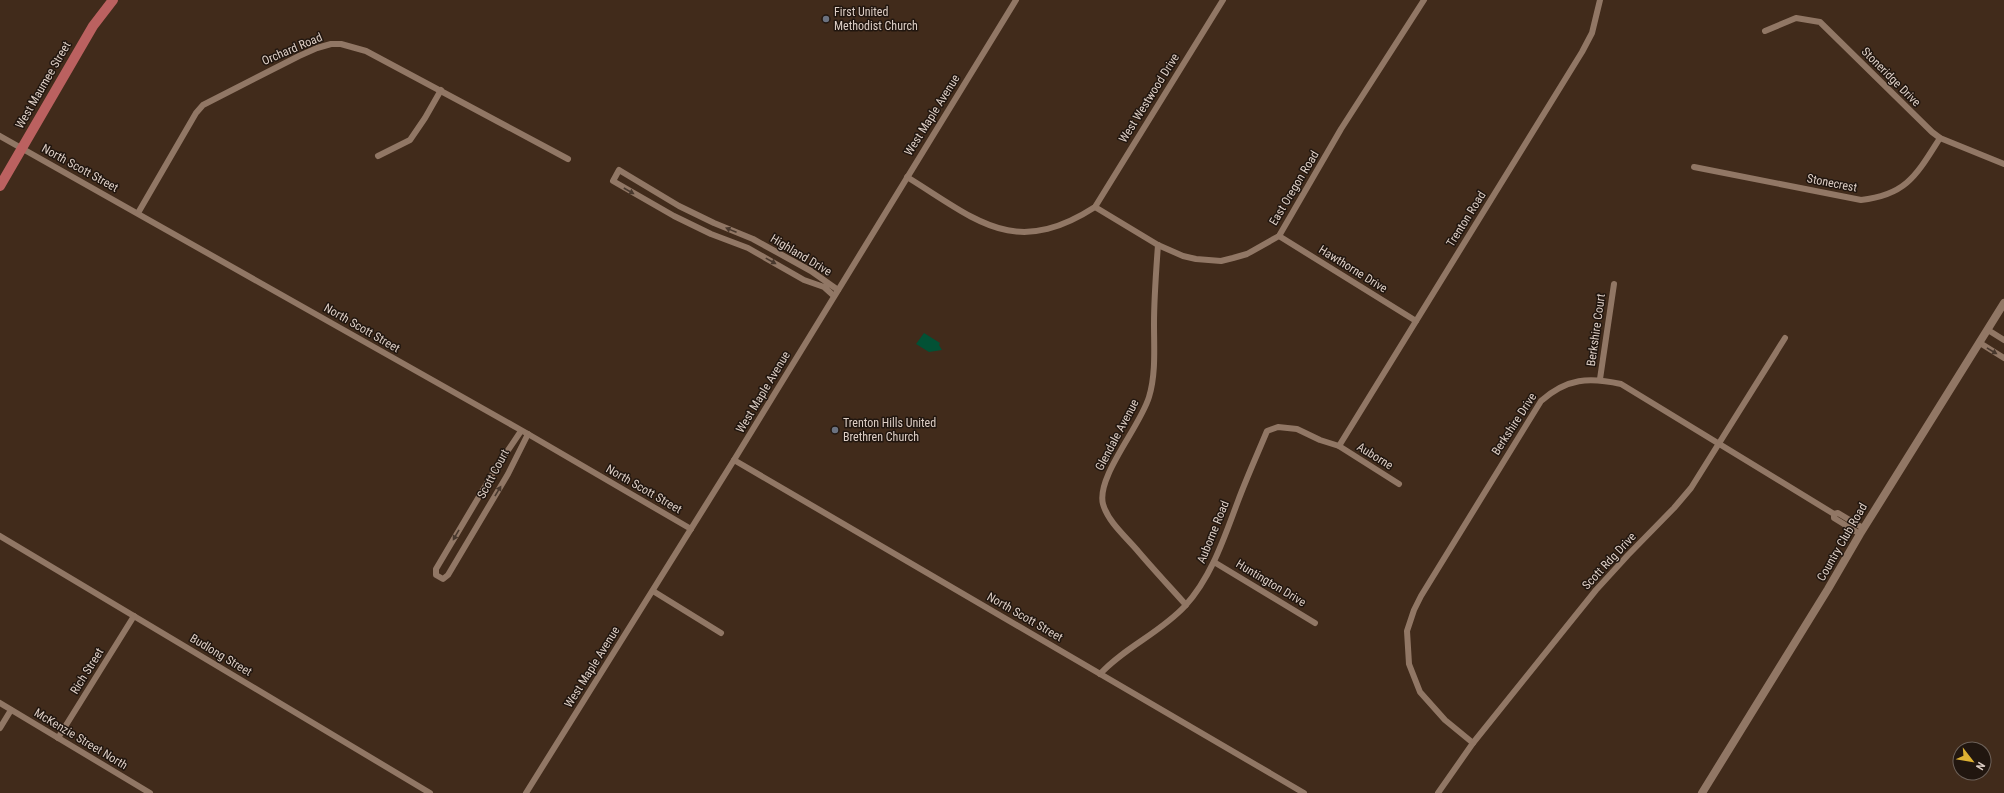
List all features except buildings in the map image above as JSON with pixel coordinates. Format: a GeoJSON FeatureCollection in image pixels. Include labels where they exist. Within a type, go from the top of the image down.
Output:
{"type":"FeatureCollection","features":[{"type":"Feature","properties":{"kind":"main road","name":"West Maumee Street"},"geometry":{"type":"LineString","coordinates":[[0,186],[92,26],[113,0]]}},
{"type":"Feature","properties":{"kind":"street","name":"West Maple Avenue"},"geometry":{"type":"LineString","coordinates":[[526,793],[734,460],[1016,0]]}},
{"type":"Feature","properties":{"kind":"street","name":"West Westwood Drive"},"geometry":{"type":"LineString","coordinates":[[1095,207],[1223,0]]}},
{"type":"Feature","properties":{"kind":"street","name":"East Oregon Road"},"geometry":{"type":"LineString","coordinates":[[1095,207],[1158,246],[1183,256],[1221,261],[1246,254],[1279,236],[1342,130],[1424,0]]}},
{"type":"Feature","properties":{"kind":"street","name":"Trenton Road"},"geometry":{"type":"LineString","coordinates":[[1339,446],[1585,46],[1592,33],[1600,0]]}},
{"type":"Feature","properties":{"kind":"street","name":"Stoneridge Drive"},"geometry":{"type":"LineString","coordinates":[[1765,31],[1796,18],[1820,22],[1917,119],[1940,138],[2004,164]]}},
{"type":"Feature","properties":{"kind":"street","name":"Orchard Road"},"geometry":{"type":"LineString","coordinates":[[138,213],[196,113],[203,105],[299,56],[331,44],[341,44],[366,51],[568,159]]}},
{"type":"Feature","properties":{"kind":"street"},"geometry":{"type":"LineString","coordinates":[[378,156],[410,140],[441,90]]}},
{"type":"Feature","properties":{"kind":"street","name":"North Scott Street"},"geometry":{"type":"LineString","coordinates":[[0,136],[528,434],[691,529]]}},
{"type":"Feature","properties":{"kind":"street","name":"Stonecrest"},"geometry":{"type":"LineString","coordinates":[[1694,167],[1861,200],[1880,198],[1904,186],[1914,177],[1940,138]]}},
{"type":"Feature","properties":{"kind":"street","name":"Highland Drive"},"geometry":{"type":"LineString","coordinates":[[834,296],[824,287],[804,280],[748,248],[711,234],[674,216],[613,181],[619,170],[679,206],[714,223],[753,239],[811,271],[838,290]]}},
{"type":"Feature","properties":{"kind":"street"},"geometry":{"type":"LineString","coordinates":[[907,176],[985,224],[1009,232],[1026,233],[1043,231],[1078,218],[1095,207]]}},
{"type":"Feature","properties":{"kind":"street"},"geometry":{"type":"LineString","coordinates":[[674,216],[679,206]]}},
{"type":"Feature","properties":{"kind":"street","name":"Hawthorne Drive"},"geometry":{"type":"LineString","coordinates":[[1279,236],[1416,321]]}},
{"type":"Feature","properties":{"kind":"street","name":"Highland Drive"},"geometry":{"type":"LineString","coordinates":[[748,248],[753,239]]}},
{"type":"Feature","properties":{"kind":"street","name":"Glendale Avenue"},"geometry":{"type":"LineString","coordinates":[[1158,246],[1154,362],[1150,396],[1138,424],[1106,476],[1103,489],[1103,504],[1111,519],[1124,536],[1186,605]]}},
{"type":"Feature","properties":{"kind":"street","name":"Berkshire Court"},"geometry":{"type":"LineString","coordinates":[[1600,379],[1614,284]]}},
{"type":"Feature","properties":{"kind":"street","name":"Country Club Road"},"geometry":{"type":"LineString","coordinates":[[1702,793],[1828,589],[1862,531],[2004,303]]}},
{"type":"Feature","properties":{"kind":"street"},"geometry":{"type":"LineString","coordinates":[[1988,330],[2004,340]]}},
{"type":"Feature","properties":{"kind":"street","name":"Scott Rdg Drive"},"geometry":{"type":"LineString","coordinates":[[1438,793],[1473,743],[1596,590],[1691,488],[1720,444],[1785,338]]}},
{"type":"Feature","properties":{"kind":"street"},"geometry":{"type":"LineString","coordinates":[[1980,343],[2004,358]]}},
{"type":"Feature","properties":{"kind":"street","name":"Berkshire Drive"},"geometry":{"type":"LineString","coordinates":[[1473,743],[1427,702],[1416,684],[1410,669],[1407,654],[1407,631],[1414,610],[1448,549],[1541,400],[1555,389],[1581,380],[1600,379],[1621,384],[1834,514],[1838,512],[1862,531]]}},
{"type":"Feature","properties":{"kind":"street","name":"Auborne Road"},"geometry":{"type":"LineString","coordinates":[[1100,674],[1110,662],[1160,629],[1186,605],[1214,562],[1256,454],[1267,431],[1278,427],[1297,429],[1320,440],[1339,446]]}},
{"type":"Feature","properties":{"kind":"street","name":"Scott Court"},"geometry":{"type":"LineString","coordinates":[[522,431],[496,468],[436,569],[436,575],[443,579],[448,575],[508,474],[528,434]]}},
{"type":"Feature","properties":{"kind":"street","name":"Auborne"},"geometry":{"type":"LineString","coordinates":[[1339,446],[1400,484]]}},
{"type":"Feature","properties":{"kind":"street","name":"North Scott Street"},"geometry":{"type":"LineString","coordinates":[[734,460],[1303,793]]}},
{"type":"Feature","properties":{"kind":"street"},"geometry":{"type":"LineString","coordinates":[[466,517],[478,524]]}},
{"type":"Feature","properties":{"kind":"street","name":"Budlong Street"},"geometry":{"type":"LineString","coordinates":[[0,536],[430,793]]}},
{"type":"Feature","properties":{"kind":"street","name":"Huntington Drive"},"geometry":{"type":"LineString","coordinates":[[1214,562],[1315,623]]}},
{"type":"Feature","properties":{"kind":"street"},"geometry":{"type":"LineString","coordinates":[[653,590],[721,633]]}},
{"type":"Feature","properties":{"kind":"street","name":"Rich Street"},"geometry":{"type":"LineString","coordinates":[[58,738],[134,616]]}},
{"type":"Feature","properties":{"kind":"street","name":"McKenzie Street North"},"geometry":{"type":"LineString","coordinates":[[0,703],[141,791],[150,793]]}},
{"type":"Feature","properties":{"kind":"street"},"geometry":{"type":"LineString","coordinates":[[0,728],[11,710]]}},
{"type":"Feature","properties":{"kind":"green space"},"geometry":{"type":"Polygon","coordinates":[[[924,333],[940,343],[939,345],[942,350],[929,352],[916,344],[924,333]]]}},
{"type":"Feature","properties":{"kind":"place","name":"First United Methodist Church"},"geometry":{"type":"Point","coordinates":[826,19]}},
{"type":"Feature","properties":{"kind":"place","name":"Trenton Hills United Brethren Church"},"geometry":{"type":"Point","coordinates":[835,430]}}]}
